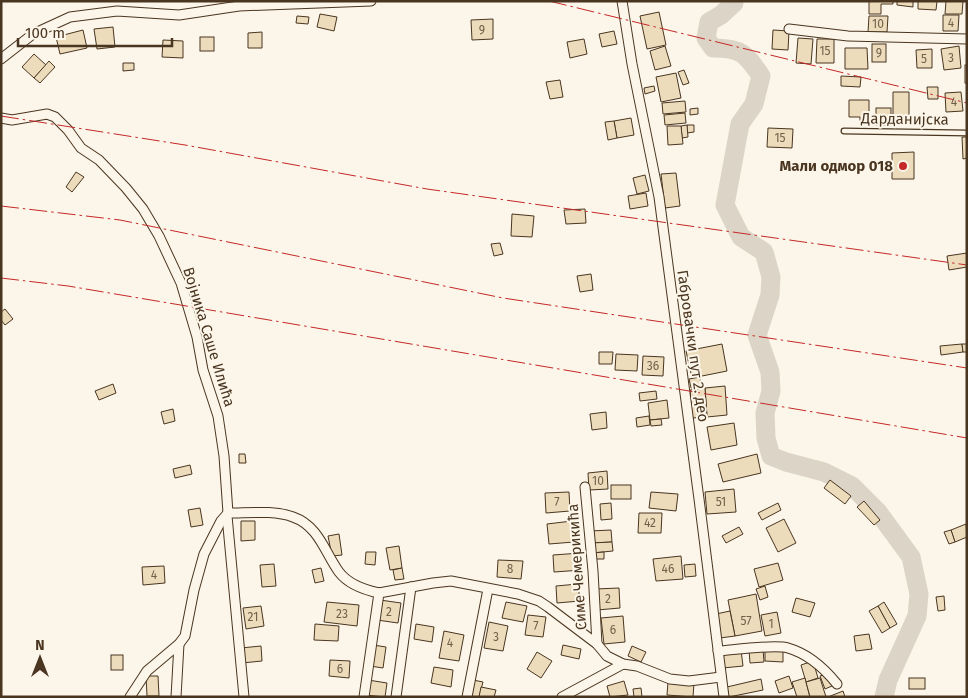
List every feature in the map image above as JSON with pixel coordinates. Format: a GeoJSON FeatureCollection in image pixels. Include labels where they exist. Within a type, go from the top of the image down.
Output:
{"type":"FeatureCollection","features":[{"type":"Feature","properties":{"kind":"street"},"geometry":{"type":"LineString","coordinates":[[1,59],[33,34],[70,17],[117,11],[179,14],[239,6],[371,1]]}},
{"type":"Feature","properties":{"kind":"street","name":"Габровачки пут 2. део"},"geometry":{"type":"LineString","coordinates":[[622,1],[632,64],[659,197],[724,697]]}},
{"type":"Feature","properties":{"kind":"street"},"geometry":{"type":"LineString","coordinates":[[788,29],[848,36],[967,39]]}},
{"type":"Feature","properties":{"kind":"street","name":"Војника Саше Илића"},"geometry":{"type":"LineString","coordinates":[[1,118],[12,120],[39,114],[55,117],[68,130],[81,148],[99,160],[143,209],[159,236],[181,283],[197,337],[203,370],[218,416],[224,456],[225,517],[244,697]]}},
{"type":"Feature","properties":{"kind":"street","name":"Симе Чемерикића"},"geometry":{"type":"LineString","coordinates":[[585,488],[593,571],[597,644]]}},
{"type":"Feature","properties":{"kind":"street"},"geometry":{"type":"LineString","coordinates":[[130,697],[147,671],[179,644],[185,636],[194,590],[204,554],[225,517],[284,515],[302,522],[319,537],[339,573],[362,588],[379,593],[451,581],[518,594],[539,601],[597,644],[607,656],[623,664],[637,666],[670,679],[689,681],[721,677]]}},
{"type":"Feature","properties":{"kind":"street"},"geometry":{"type":"LineString","coordinates":[[396,697],[411,587]]}},
{"type":"Feature","properties":{"kind":"street"},"geometry":{"type":"LineString","coordinates":[[467,697],[488,589]]}},
{"type":"Feature","properties":{"kind":"street"},"geometry":{"type":"LineString","coordinates":[[364,697],[379,593]]}},
{"type":"Feature","properties":{"kind":"street"},"geometry":{"type":"LineString","coordinates":[[176,697],[179,644]]}},
{"type":"Feature","properties":{"kind":"street"},"geometry":{"type":"LineString","coordinates":[[718,652],[786,647],[801,653],[824,667],[838,684]]}},
{"type":"Feature","properties":{"kind":"street"},"geometry":{"type":"LineString","coordinates":[[562,697],[623,664]]}},
{"type":"Feature","properties":{"kind":"lane","name":"Дарданијска"},"geometry":{"type":"LineString","coordinates":[[844,131],[967,133]]}},
{"type":"Feature","properties":{"kind":"building"},"geometry":{"type":"Polygon","coordinates":[[[869,1],[893,1],[893,4],[881,4],[881,14],[869,14],[869,1]]]}},
{"type":"Feature","properties":{"kind":"building"},"geometry":{"type":"Polygon","coordinates":[[[897,1],[913,1],[913,7],[897,5],[897,1]]]}},
{"type":"Feature","properties":{"kind":"building"},"geometry":{"type":"Polygon","coordinates":[[[918,1],[937,1],[936,10],[918,9],[918,1]]]}},
{"type":"Feature","properties":{"kind":"building"},"geometry":{"type":"Polygon","coordinates":[[[946,1],[963,1],[962,14],[945,14],[946,1]]]}},
{"type":"Feature","properties":{"kind":"building"},"geometry":{"type":"Polygon","coordinates":[[[659,12],[666,45],[647,49],[640,16],[659,12]]]}},
{"type":"Feature","properties":{"kind":"building"},"geometry":{"type":"Polygon","coordinates":[[[320,14],[337,17],[334,31],[317,27],[320,14]]]}},
{"type":"Feature","properties":{"kind":"building"},"geometry":{"type":"Polygon","coordinates":[[[943,15],[959,15],[958,31],[943,31],[943,15]]]}},
{"type":"Feature","properties":{"kind":"building"},"geometry":{"type":"Polygon","coordinates":[[[297,16],[309,17],[308,24],[296,23],[297,16]]]}},
{"type":"Feature","properties":{"kind":"building"},"geometry":{"type":"Polygon","coordinates":[[[869,16],[888,16],[887,32],[868,32],[869,16]]]}},
{"type":"Feature","properties":{"kind":"building"},"geometry":{"type":"Polygon","coordinates":[[[493,19],[493,39],[472,40],[471,20],[493,19]]]}},
{"type":"Feature","properties":{"kind":"building"},"geometry":{"type":"Polygon","coordinates":[[[113,27],[115,47],[97,49],[94,29],[113,27]]]}},
{"type":"Feature","properties":{"kind":"building"},"geometry":{"type":"Polygon","coordinates":[[[83,30],[87,48],[60,54],[56,37],[83,30]]]}},
{"type":"Feature","properties":{"kind":"building"},"geometry":{"type":"Polygon","coordinates":[[[773,30],[789,31],[788,50],[772,49],[773,30]]]}},
{"type":"Feature","properties":{"kind":"building"},"geometry":{"type":"Polygon","coordinates":[[[614,31],[617,44],[602,47],[599,34],[614,31]]]}},
{"type":"Feature","properties":{"kind":"building"},"geometry":{"type":"Polygon","coordinates":[[[262,32],[262,48],[248,48],[248,33],[262,32]]]}},
{"type":"Feature","properties":{"kind":"building"},"geometry":{"type":"Polygon","coordinates":[[[200,37],[214,37],[214,51],[200,51],[200,37]]]}},
{"type":"Feature","properties":{"kind":"building"},"geometry":{"type":"Polygon","coordinates":[[[798,38],[813,39],[811,64],[796,63],[798,38]]]}},
{"type":"Feature","properties":{"kind":"building"},"geometry":{"type":"Polygon","coordinates":[[[584,39],[587,54],[570,58],[567,42],[584,39]]]}},
{"type":"Feature","properties":{"kind":"building"},"geometry":{"type":"Polygon","coordinates":[[[817,39],[834,39],[834,63],[816,63],[817,39]]]}},
{"type":"Feature","properties":{"kind":"building"},"geometry":{"type":"Polygon","coordinates":[[[163,40],[183,41],[183,58],[162,57],[163,40]]]}},
{"type":"Feature","properties":{"kind":"building"},"geometry":{"type":"Polygon","coordinates":[[[872,44],[886,44],[886,62],[872,62],[872,44]]]}},
{"type":"Feature","properties":{"kind":"building"},"geometry":{"type":"Polygon","coordinates":[[[665,46],[671,66],[655,70],[650,51],[665,46]]]}},
{"type":"Feature","properties":{"kind":"building"},"geometry":{"type":"Polygon","coordinates":[[[959,46],[961,68],[944,70],[941,49],[959,46]]]}},
{"type":"Feature","properties":{"kind":"building"},"geometry":{"type":"Polygon","coordinates":[[[845,48],[867,48],[868,69],[845,69],[845,48]]]}},
{"type":"Feature","properties":{"kind":"building"},"geometry":{"type":"Polygon","coordinates":[[[932,49],[932,68],[917,68],[916,50],[932,49]]]}},
{"type":"Feature","properties":{"kind":"building"},"geometry":{"type":"Polygon","coordinates":[[[34,54],[46,65],[34,78],[22,67],[34,54]]]}},
{"type":"Feature","properties":{"kind":"building"},"geometry":{"type":"Polygon","coordinates":[[[49,61],[55,67],[40,83],[34,78],[49,61]]]}},
{"type":"Feature","properties":{"kind":"building"},"geometry":{"type":"Polygon","coordinates":[[[123,63],[134,63],[134,70],[123,71],[123,63]]]}},
{"type":"Feature","properties":{"kind":"building"},"geometry":{"type":"Polygon","coordinates":[[[965,65],[967,65],[967,83],[965,83],[965,65]]]}},
{"type":"Feature","properties":{"kind":"building"},"geometry":{"type":"Polygon","coordinates":[[[684,70],[689,83],[683,85],[678,72],[684,70]]]}},
{"type":"Feature","properties":{"kind":"building"},"geometry":{"type":"Polygon","coordinates":[[[676,73],[681,98],[661,102],[656,77],[676,73]]]}},
{"type":"Feature","properties":{"kind":"building"},"geometry":{"type":"Polygon","coordinates":[[[841,76],[861,77],[860,87],[841,86],[841,76]]]}},
{"type":"Feature","properties":{"kind":"building"},"geometry":{"type":"Polygon","coordinates":[[[560,80],[563,97],[550,99],[546,82],[560,80]]]}},
{"type":"Feature","properties":{"kind":"building"},"geometry":{"type":"Polygon","coordinates":[[[654,86],[655,91],[645,94],[644,88],[654,86]]]}},
{"type":"Feature","properties":{"kind":"building"},"geometry":{"type":"Polygon","coordinates":[[[927,87],[938,87],[938,99],[928,99],[927,87]]]}},
{"type":"Feature","properties":{"kind":"building"},"geometry":{"type":"Polygon","coordinates":[[[893,92],[909,92],[909,124],[893,123],[893,92]]]}},
{"type":"Feature","properties":{"kind":"building"},"geometry":{"type":"Polygon","coordinates":[[[961,92],[963,111],[946,112],[945,93],[961,92]]]}},
{"type":"Feature","properties":{"kind":"building"},"geometry":{"type":"Polygon","coordinates":[[[849,100],[869,100],[869,124],[860,124],[860,117],[849,117],[849,100]]]}},
{"type":"Feature","properties":{"kind":"building"},"geometry":{"type":"Polygon","coordinates":[[[685,101],[686,112],[663,114],[662,103],[685,101]]]}},
{"type":"Feature","properties":{"kind":"building"},"geometry":{"type":"Polygon","coordinates":[[[698,108],[698,114],[690,115],[690,109],[698,108]]]}},
{"type":"Feature","properties":{"kind":"building"},"geometry":{"type":"Polygon","coordinates":[[[876,108],[891,108],[891,125],[876,125],[876,108]]]}},
{"type":"Feature","properties":{"kind":"building"},"geometry":{"type":"Polygon","coordinates":[[[685,113],[686,123],[665,125],[664,115],[685,113]]]}},
{"type":"Feature","properties":{"kind":"building"},"geometry":{"type":"Polygon","coordinates":[[[631,118],[634,135],[617,138],[614,121],[631,118]]]}},
{"type":"Feature","properties":{"kind":"building"},"geometry":{"type":"Polygon","coordinates":[[[614,121],[617,138],[608,140],[605,122],[614,121]]]}},
{"type":"Feature","properties":{"kind":"building"},"geometry":{"type":"Polygon","coordinates":[[[687,125],[694,125],[694,132],[687,133],[687,125]]]}},
{"type":"Feature","properties":{"kind":"building"},"geometry":{"type":"Polygon","coordinates":[[[687,125],[688,137],[682,138],[681,126],[687,125]]]}},
{"type":"Feature","properties":{"kind":"building"},"geometry":{"type":"Polygon","coordinates":[[[667,126],[681,126],[683,144],[668,145],[667,126]]]}},
{"type":"Feature","properties":{"kind":"building"},"geometry":{"type":"Polygon","coordinates":[[[768,128],[793,129],[792,148],[767,147],[768,128]]]}},
{"type":"Feature","properties":{"kind":"building"},"geometry":{"type":"Polygon","coordinates":[[[962,137],[967,137],[967,158],[963,159],[962,137]]]}},
{"type":"Feature","properties":{"kind":"building","name":"Мали одмор 018"},"geometry":{"type":"Polygon","coordinates":[[[914,152],[914,179],[892,179],[892,153],[914,152]]]}},
{"type":"Feature","properties":{"kind":"building"},"geometry":{"type":"Polygon","coordinates":[[[76,172],[84,177],[72,192],[66,187],[76,172]]]}},
{"type":"Feature","properties":{"kind":"building"},"geometry":{"type":"Polygon","coordinates":[[[676,173],[680,206],[665,208],[661,174],[676,173]]]}},
{"type":"Feature","properties":{"kind":"building"},"geometry":{"type":"Polygon","coordinates":[[[645,175],[649,191],[637,194],[633,178],[645,175]]]}},
{"type":"Feature","properties":{"kind":"building"},"geometry":{"type":"Polygon","coordinates":[[[646,193],[648,206],[630,209],[628,196],[646,193]]]}},
{"type":"Feature","properties":{"kind":"building"},"geometry":{"type":"Polygon","coordinates":[[[585,209],[586,223],[566,224],[564,210],[585,209]]]}},
{"type":"Feature","properties":{"kind":"building"},"geometry":{"type":"Polygon","coordinates":[[[512,214],[534,216],[532,237],[511,236],[512,214]]]}},
{"type":"Feature","properties":{"kind":"building"},"geometry":{"type":"Polygon","coordinates":[[[500,243],[503,254],[494,256],[491,244],[500,243]]]}},
{"type":"Feature","properties":{"kind":"building"},"geometry":{"type":"Polygon","coordinates":[[[967,253],[967,267],[949,270],[947,256],[967,253]]]}},
{"type":"Feature","properties":{"kind":"building"},"geometry":{"type":"Polygon","coordinates":[[[591,274],[593,290],[580,292],[577,276],[591,274]]]}},
{"type":"Feature","properties":{"kind":"building"},"geometry":{"type":"Polygon","coordinates":[[[196,303],[200,315],[194,318],[190,306],[196,303]]]}},
{"type":"Feature","properties":{"kind":"building"},"geometry":{"type":"Polygon","coordinates":[[[5,309],[13,319],[5,325],[1,320],[1,312],[5,309]]]}},
{"type":"Feature","properties":{"kind":"building"},"geometry":{"type":"Polygon","coordinates":[[[210,333],[212,341],[204,343],[202,335],[210,333]]]}},
{"type":"Feature","properties":{"kind":"building"},"geometry":{"type":"Polygon","coordinates":[[[722,344],[727,371],[692,378],[686,351],[722,344]]]}},
{"type":"Feature","properties":{"kind":"building"},"geometry":{"type":"Polygon","coordinates":[[[962,344],[963,352],[941,355],[940,346],[962,344]]]}},
{"type":"Feature","properties":{"kind":"building"},"geometry":{"type":"Polygon","coordinates":[[[962,344],[967,344],[967,352],[963,352],[962,344]]]}},
{"type":"Feature","properties":{"kind":"building"},"geometry":{"type":"Polygon","coordinates":[[[599,352],[613,352],[612,364],[599,364],[599,352]]]}},
{"type":"Feature","properties":{"kind":"building"},"geometry":{"type":"Polygon","coordinates":[[[616,354],[638,355],[637,371],[615,370],[616,354]]]}},
{"type":"Feature","properties":{"kind":"building"},"geometry":{"type":"Polygon","coordinates":[[[643,356],[664,357],[663,376],[642,375],[643,356]]]}},
{"type":"Feature","properties":{"kind":"building"},"geometry":{"type":"Polygon","coordinates":[[[700,377],[701,386],[691,388],[689,379],[700,377]]]}},
{"type":"Feature","properties":{"kind":"building"},"geometry":{"type":"Polygon","coordinates":[[[113,384],[116,393],[99,400],[95,391],[113,384]]]}},
{"type":"Feature","properties":{"kind":"building"},"geometry":{"type":"Polygon","coordinates":[[[725,386],[727,415],[707,417],[705,388],[725,386]]]}},
{"type":"Feature","properties":{"kind":"building"},"geometry":{"type":"Polygon","coordinates":[[[705,388],[707,417],[692,418],[690,390],[705,388]]]}},
{"type":"Feature","properties":{"kind":"building"},"geometry":{"type":"Polygon","coordinates":[[[656,391],[657,399],[640,401],[639,393],[656,391]]]}},
{"type":"Feature","properties":{"kind":"building"},"geometry":{"type":"Polygon","coordinates":[[[667,400],[669,418],[650,420],[648,403],[667,400]]]}},
{"type":"Feature","properties":{"kind":"building"},"geometry":{"type":"Polygon","coordinates":[[[173,409],[175,421],[164,424],[161,412],[173,409]]]}},
{"type":"Feature","properties":{"kind":"building"},"geometry":{"type":"Polygon","coordinates":[[[606,412],[607,428],[592,430],[590,414],[606,412]]]}},
{"type":"Feature","properties":{"kind":"building"},"geometry":{"type":"Polygon","coordinates":[[[649,416],[650,425],[637,427],[636,418],[649,416]]]}},
{"type":"Feature","properties":{"kind":"building"},"geometry":{"type":"Polygon","coordinates":[[[661,419],[662,425],[651,426],[650,420],[661,419]]]}},
{"type":"Feature","properties":{"kind":"building"},"geometry":{"type":"Polygon","coordinates":[[[734,423],[737,445],[711,450],[707,427],[734,423]]]}},
{"type":"Feature","properties":{"kind":"building"},"geometry":{"type":"Polygon","coordinates":[[[239,454],[245,454],[246,463],[239,463],[239,454]]]}},
{"type":"Feature","properties":{"kind":"building"},"geometry":{"type":"Polygon","coordinates":[[[757,454],[761,473],[723,482],[718,464],[757,454]]]}},
{"type":"Feature","properties":{"kind":"building"},"geometry":{"type":"Polygon","coordinates":[[[190,465],[192,474],[175,478],[173,469],[190,465]]]}},
{"type":"Feature","properties":{"kind":"building"},"geometry":{"type":"Polygon","coordinates":[[[607,471],[608,489],[589,490],[588,473],[607,471]]]}},
{"type":"Feature","properties":{"kind":"building"},"geometry":{"type":"Polygon","coordinates":[[[830,480],[851,496],[845,504],[824,488],[830,480]]]}},
{"type":"Feature","properties":{"kind":"building"},"geometry":{"type":"Polygon","coordinates":[[[611,485],[631,485],[631,499],[611,499],[611,485]]]}},
{"type":"Feature","properties":{"kind":"building"},"geometry":{"type":"Polygon","coordinates":[[[734,489],[736,512],[707,514],[705,492],[734,489]]]}},
{"type":"Feature","properties":{"kind":"building"},"geometry":{"type":"Polygon","coordinates":[[[569,492],[570,511],[546,513],[545,493],[569,492]]]}},
{"type":"Feature","properties":{"kind":"building"},"geometry":{"type":"Polygon","coordinates":[[[651,492],[678,494],[676,511],[649,508],[651,492]]]}},
{"type":"Feature","properties":{"kind":"building"},"geometry":{"type":"Polygon","coordinates":[[[864,501],[880,520],[874,525],[857,507],[864,501]]]}},
{"type":"Feature","properties":{"kind":"building"},"geometry":{"type":"Polygon","coordinates":[[[611,503],[612,519],[601,520],[600,504],[611,503]]]}},
{"type":"Feature","properties":{"kind":"building"},"geometry":{"type":"Polygon","coordinates":[[[778,503],[781,510],[762,520],[758,513],[778,503]]]}},
{"type":"Feature","properties":{"kind":"building"},"geometry":{"type":"Polygon","coordinates":[[[200,508],[203,525],[191,527],[188,510],[200,508]]]}},
{"type":"Feature","properties":{"kind":"building"},"geometry":{"type":"Polygon","coordinates":[[[639,513],[662,513],[661,533],[638,533],[639,513]]]}},
{"type":"Feature","properties":{"kind":"building"},"geometry":{"type":"Polygon","coordinates":[[[784,519],[796,543],[778,552],[766,528],[784,519]]]}},
{"type":"Feature","properties":{"kind":"building"},"geometry":{"type":"Polygon","coordinates":[[[241,521],[255,521],[255,540],[241,541],[241,521]]]}},
{"type":"Feature","properties":{"kind":"building"},"geometry":{"type":"Polygon","coordinates":[[[572,521],[574,542],[549,544],[547,524],[572,521]]]}},
{"type":"Feature","properties":{"kind":"building"},"geometry":{"type":"Polygon","coordinates":[[[966,524],[967,537],[955,542],[951,530],[966,524]]]}},
{"type":"Feature","properties":{"kind":"building"},"geometry":{"type":"Polygon","coordinates":[[[739,527],[743,534],[726,543],[722,536],[739,527]]]}},
{"type":"Feature","properties":{"kind":"building"},"geometry":{"type":"Polygon","coordinates":[[[611,530],[612,542],[591,543],[590,531],[611,530]]]}},
{"type":"Feature","properties":{"kind":"building"},"geometry":{"type":"Polygon","coordinates":[[[951,530],[955,542],[949,544],[944,532],[951,530]]]}},
{"type":"Feature","properties":{"kind":"building"},"geometry":{"type":"Polygon","coordinates":[[[339,534],[342,555],[332,556],[328,536],[339,534]]]}},
{"type":"Feature","properties":{"kind":"building"},"geometry":{"type":"Polygon","coordinates":[[[612,542],[613,551],[592,553],[591,543],[612,542]]]}},
{"type":"Feature","properties":{"kind":"building"},"geometry":{"type":"Polygon","coordinates":[[[399,546],[402,568],[390,570],[386,548],[399,546]]]}},
{"type":"Feature","properties":{"kind":"building"},"geometry":{"type":"Polygon","coordinates":[[[366,552],[376,552],[375,565],[365,564],[366,552]]]}},
{"type":"Feature","properties":{"kind":"building"},"geometry":{"type":"Polygon","coordinates":[[[604,552],[604,559],[592,559],[592,553],[604,552]]]}},
{"type":"Feature","properties":{"kind":"building"},"geometry":{"type":"Polygon","coordinates":[[[581,553],[582,570],[554,572],[553,555],[581,553]]]}},
{"type":"Feature","properties":{"kind":"building"},"geometry":{"type":"Polygon","coordinates":[[[681,556],[683,579],[656,581],[653,559],[681,556]]]}},
{"type":"Feature","properties":{"kind":"building"},"geometry":{"type":"Polygon","coordinates":[[[498,560],[523,561],[521,579],[497,577],[498,560]]]}},
{"type":"Feature","properties":{"kind":"building"},"geometry":{"type":"Polygon","coordinates":[[[778,563],[783,580],[759,587],[754,569],[778,563]]]}},
{"type":"Feature","properties":{"kind":"building"},"geometry":{"type":"Polygon","coordinates":[[[274,564],[276,586],[262,587],[260,565],[274,564]]]}},
{"type":"Feature","properties":{"kind":"building"},"geometry":{"type":"Polygon","coordinates":[[[695,564],[696,576],[685,577],[684,565],[695,564]]]}},
{"type":"Feature","properties":{"kind":"building"},"geometry":{"type":"Polygon","coordinates":[[[164,566],[165,583],[143,585],[142,567],[164,566]]]}},
{"type":"Feature","properties":{"kind":"building"},"geometry":{"type":"Polygon","coordinates":[[[321,568],[324,581],[315,583],[312,570],[321,568]]]}},
{"type":"Feature","properties":{"kind":"building"},"geometry":{"type":"Polygon","coordinates":[[[402,568],[404,579],[395,580],[393,570],[402,568]]]}},
{"type":"Feature","properties":{"kind":"building"},"geometry":{"type":"Polygon","coordinates":[[[578,584],[580,601],[557,603],[556,586],[578,584]]]}},
{"type":"Feature","properties":{"kind":"building"},"geometry":{"type":"Polygon","coordinates":[[[765,586],[768,597],[760,600],[756,589],[765,586]]]}},
{"type":"Feature","properties":{"kind":"building"},"geometry":{"type":"Polygon","coordinates":[[[619,588],[620,608],[597,610],[595,589],[619,588]]]}},
{"type":"Feature","properties":{"kind":"building"},"geometry":{"type":"Polygon","coordinates":[[[756,594],[762,631],[735,636],[728,600],[756,594]]]}},
{"type":"Feature","properties":{"kind":"building"},"geometry":{"type":"Polygon","coordinates":[[[944,596],[945,610],[938,611],[936,597],[944,596]]]}},
{"type":"Feature","properties":{"kind":"building"},"geometry":{"type":"Polygon","coordinates":[[[796,598],[815,603],[810,617],[792,612],[796,598]]]}},
{"type":"Feature","properties":{"kind":"building"},"geometry":{"type":"Polygon","coordinates":[[[380,600],[401,603],[398,623],[377,620],[380,600]]]}},
{"type":"Feature","properties":{"kind":"building"},"geometry":{"type":"Polygon","coordinates":[[[327,602],[359,605],[357,626],[324,622],[327,602]]]}},
{"type":"Feature","properties":{"kind":"building"},"geometry":{"type":"Polygon","coordinates":[[[506,602],[527,606],[523,622],[502,618],[506,602]]]}},
{"type":"Feature","properties":{"kind":"building"},"geometry":{"type":"Polygon","coordinates":[[[884,602],[897,624],[890,628],[878,606],[884,602]]]}},
{"type":"Feature","properties":{"kind":"building"},"geometry":{"type":"Polygon","coordinates":[[[261,606],[264,626],[246,629],[243,608],[261,606]]]}},
{"type":"Feature","properties":{"kind":"building"},"geometry":{"type":"Polygon","coordinates":[[[878,606],[890,628],[882,633],[869,611],[878,606]]]}},
{"type":"Feature","properties":{"kind":"building"},"geometry":{"type":"Polygon","coordinates":[[[730,611],[735,636],[720,638],[716,614],[730,611]]]}},
{"type":"Feature","properties":{"kind":"building"},"geometry":{"type":"Polygon","coordinates":[[[777,612],[781,633],[765,636],[761,615],[777,612]]]}},
{"type":"Feature","properties":{"kind":"building"},"geometry":{"type":"Polygon","coordinates":[[[528,615],[546,617],[543,637],[525,635],[528,615]]]}},
{"type":"Feature","properties":{"kind":"building"},"geometry":{"type":"Polygon","coordinates":[[[623,616],[625,642],[604,644],[601,618],[623,616]]]}},
{"type":"Feature","properties":{"kind":"building"},"geometry":{"type":"Polygon","coordinates":[[[489,622],[508,626],[503,651],[484,648],[489,622]]]}},
{"type":"Feature","properties":{"kind":"building"},"geometry":{"type":"Polygon","coordinates":[[[315,624],[339,626],[338,641],[314,640],[315,624]]]}},
{"type":"Feature","properties":{"kind":"building"},"geometry":{"type":"Polygon","coordinates":[[[416,624],[434,627],[432,642],[414,639],[416,624]]]}},
{"type":"Feature","properties":{"kind":"building"},"geometry":{"type":"Polygon","coordinates":[[[444,631],[464,635],[459,661],[439,658],[444,631]]]}},
{"type":"Feature","properties":{"kind":"building"},"geometry":{"type":"Polygon","coordinates":[[[869,634],[872,649],[856,651],[854,636],[869,634]]]}},
{"type":"Feature","properties":{"kind":"building"},"geometry":{"type":"Polygon","coordinates":[[[373,645],[386,647],[383,668],[370,666],[373,645]]]}},
{"type":"Feature","properties":{"kind":"building"},"geometry":{"type":"Polygon","coordinates":[[[563,645],[581,649],[579,659],[561,655],[563,645]]]}},
{"type":"Feature","properties":{"kind":"building"},"geometry":{"type":"Polygon","coordinates":[[[261,646],[262,661],[242,663],[241,648],[261,646]]]}},
{"type":"Feature","properties":{"kind":"building"},"geometry":{"type":"Polygon","coordinates":[[[632,646],[646,652],[641,662],[628,656],[632,646]]]}},
{"type":"Feature","properties":{"kind":"building"},"geometry":{"type":"Polygon","coordinates":[[[763,649],[764,662],[750,663],[749,650],[763,649]]]}},
{"type":"Feature","properties":{"kind":"building"},"geometry":{"type":"Polygon","coordinates":[[[765,649],[783,649],[783,662],[765,661],[765,649]]]}},
{"type":"Feature","properties":{"kind":"building"},"geometry":{"type":"Polygon","coordinates":[[[741,650],[743,666],[723,668],[721,652],[741,650]]]}},
{"type":"Feature","properties":{"kind":"building"},"geometry":{"type":"Polygon","coordinates":[[[537,652],[552,661],[541,678],[527,669],[537,652]]]}},
{"type":"Feature","properties":{"kind":"building"},"geometry":{"type":"Polygon","coordinates":[[[111,655],[123,655],[123,670],[111,670],[111,655]]]}},
{"type":"Feature","properties":{"kind":"building"},"geometry":{"type":"Polygon","coordinates":[[[330,660],[350,661],[349,678],[329,676],[330,660]]]}},
{"type":"Feature","properties":{"kind":"building"},"geometry":{"type":"Polygon","coordinates":[[[813,661],[818,678],[806,682],[801,665],[813,661]]]}},
{"type":"Feature","properties":{"kind":"building"},"geometry":{"type":"Polygon","coordinates":[[[434,667],[453,670],[451,687],[431,683],[434,667]]]}},
{"type":"Feature","properties":{"kind":"building"},"geometry":{"type":"Polygon","coordinates":[[[827,674],[832,686],[825,689],[820,676],[827,674]]]}},
{"type":"Feature","properties":{"kind":"building"},"geometry":{"type":"Polygon","coordinates":[[[146,676],[158,676],[159,696],[147,696],[146,676]]]}},
{"type":"Feature","properties":{"kind":"building"},"geometry":{"type":"Polygon","coordinates":[[[789,676],[793,688],[779,693],[775,681],[789,676]]]}},
{"type":"Feature","properties":{"kind":"building"},"geometry":{"type":"Polygon","coordinates":[[[805,678],[810,697],[797,697],[792,682],[805,678]]]}},
{"type":"Feature","properties":{"kind":"building"},"geometry":{"type":"Polygon","coordinates":[[[820,678],[826,697],[810,697],[806,682],[820,678]]]}},
{"type":"Feature","properties":{"kind":"building"},"geometry":{"type":"Polygon","coordinates":[[[909,678],[925,678],[925,689],[909,689],[909,678]]]}},
{"type":"Feature","properties":{"kind":"building"},"geometry":{"type":"Polygon","coordinates":[[[761,679],[763,690],[729,697],[727,687],[761,679]]]}},
{"type":"Feature","properties":{"kind":"building"},"geometry":{"type":"Polygon","coordinates":[[[368,680],[387,683],[385,697],[365,695],[368,680]]]}},
{"type":"Feature","properties":{"kind":"building"},"geometry":{"type":"Polygon","coordinates":[[[473,680],[483,682],[479,697],[469,697],[473,680]]]}},
{"type":"Feature","properties":{"kind":"building"},"geometry":{"type":"Polygon","coordinates":[[[624,681],[628,695],[610,697],[607,686],[624,681]]]}},
{"type":"Feature","properties":{"kind":"building"},"geometry":{"type":"Polygon","coordinates":[[[668,682],[694,683],[693,697],[667,695],[668,682]]]}},
{"type":"Feature","properties":{"kind":"building"},"geometry":{"type":"Polygon","coordinates":[[[481,687],[496,690],[494,697],[479,697],[481,687]]]}},
{"type":"Feature","properties":{"kind":"building"},"geometry":{"type":"Polygon","coordinates":[[[641,688],[642,697],[634,697],[633,689],[641,688]]]}},
{"type":"Feature","properties":{"kind":"building"},"geometry":{"type":"Polygon","coordinates":[[[843,691],[845,697],[828,697],[843,691]]]}},
{"type":"Feature","properties":{"kind":"waterway"},"geometry":{"type":"LineString","coordinates":[[732,1],[734,3],[721,15],[709,22],[706,38],[713,48],[731,49],[747,57],[761,76],[754,104],[740,124],[725,205],[741,237],[764,252],[771,277],[770,295],[757,335],[770,372],[771,391],[765,413],[766,438],[771,456],[824,472],[852,486],[878,512],[911,557],[919,594],[917,616],[888,680],[884,697]]}},
{"type":"Feature","properties":{"kind":"power"},"geometry":{"type":"LineString","coordinates":[[549,1],[967,103]]}},
{"type":"Feature","properties":{"kind":"power"},"geometry":{"type":"LineString","coordinates":[[1,116],[185,145],[427,189],[967,265]]}},
{"type":"Feature","properties":{"kind":"power"},"geometry":{"type":"LineString","coordinates":[[1,206],[120,220],[503,298],[967,368]]}},
{"type":"Feature","properties":{"kind":"power"},"geometry":{"type":"LineString","coordinates":[[1,278],[68,286],[967,438]]}},
{"type":"Feature","properties":{"kind":"place","name":"Мали одмор 018"},"geometry":{"type":"Point","coordinates":[903,166]}}]}
